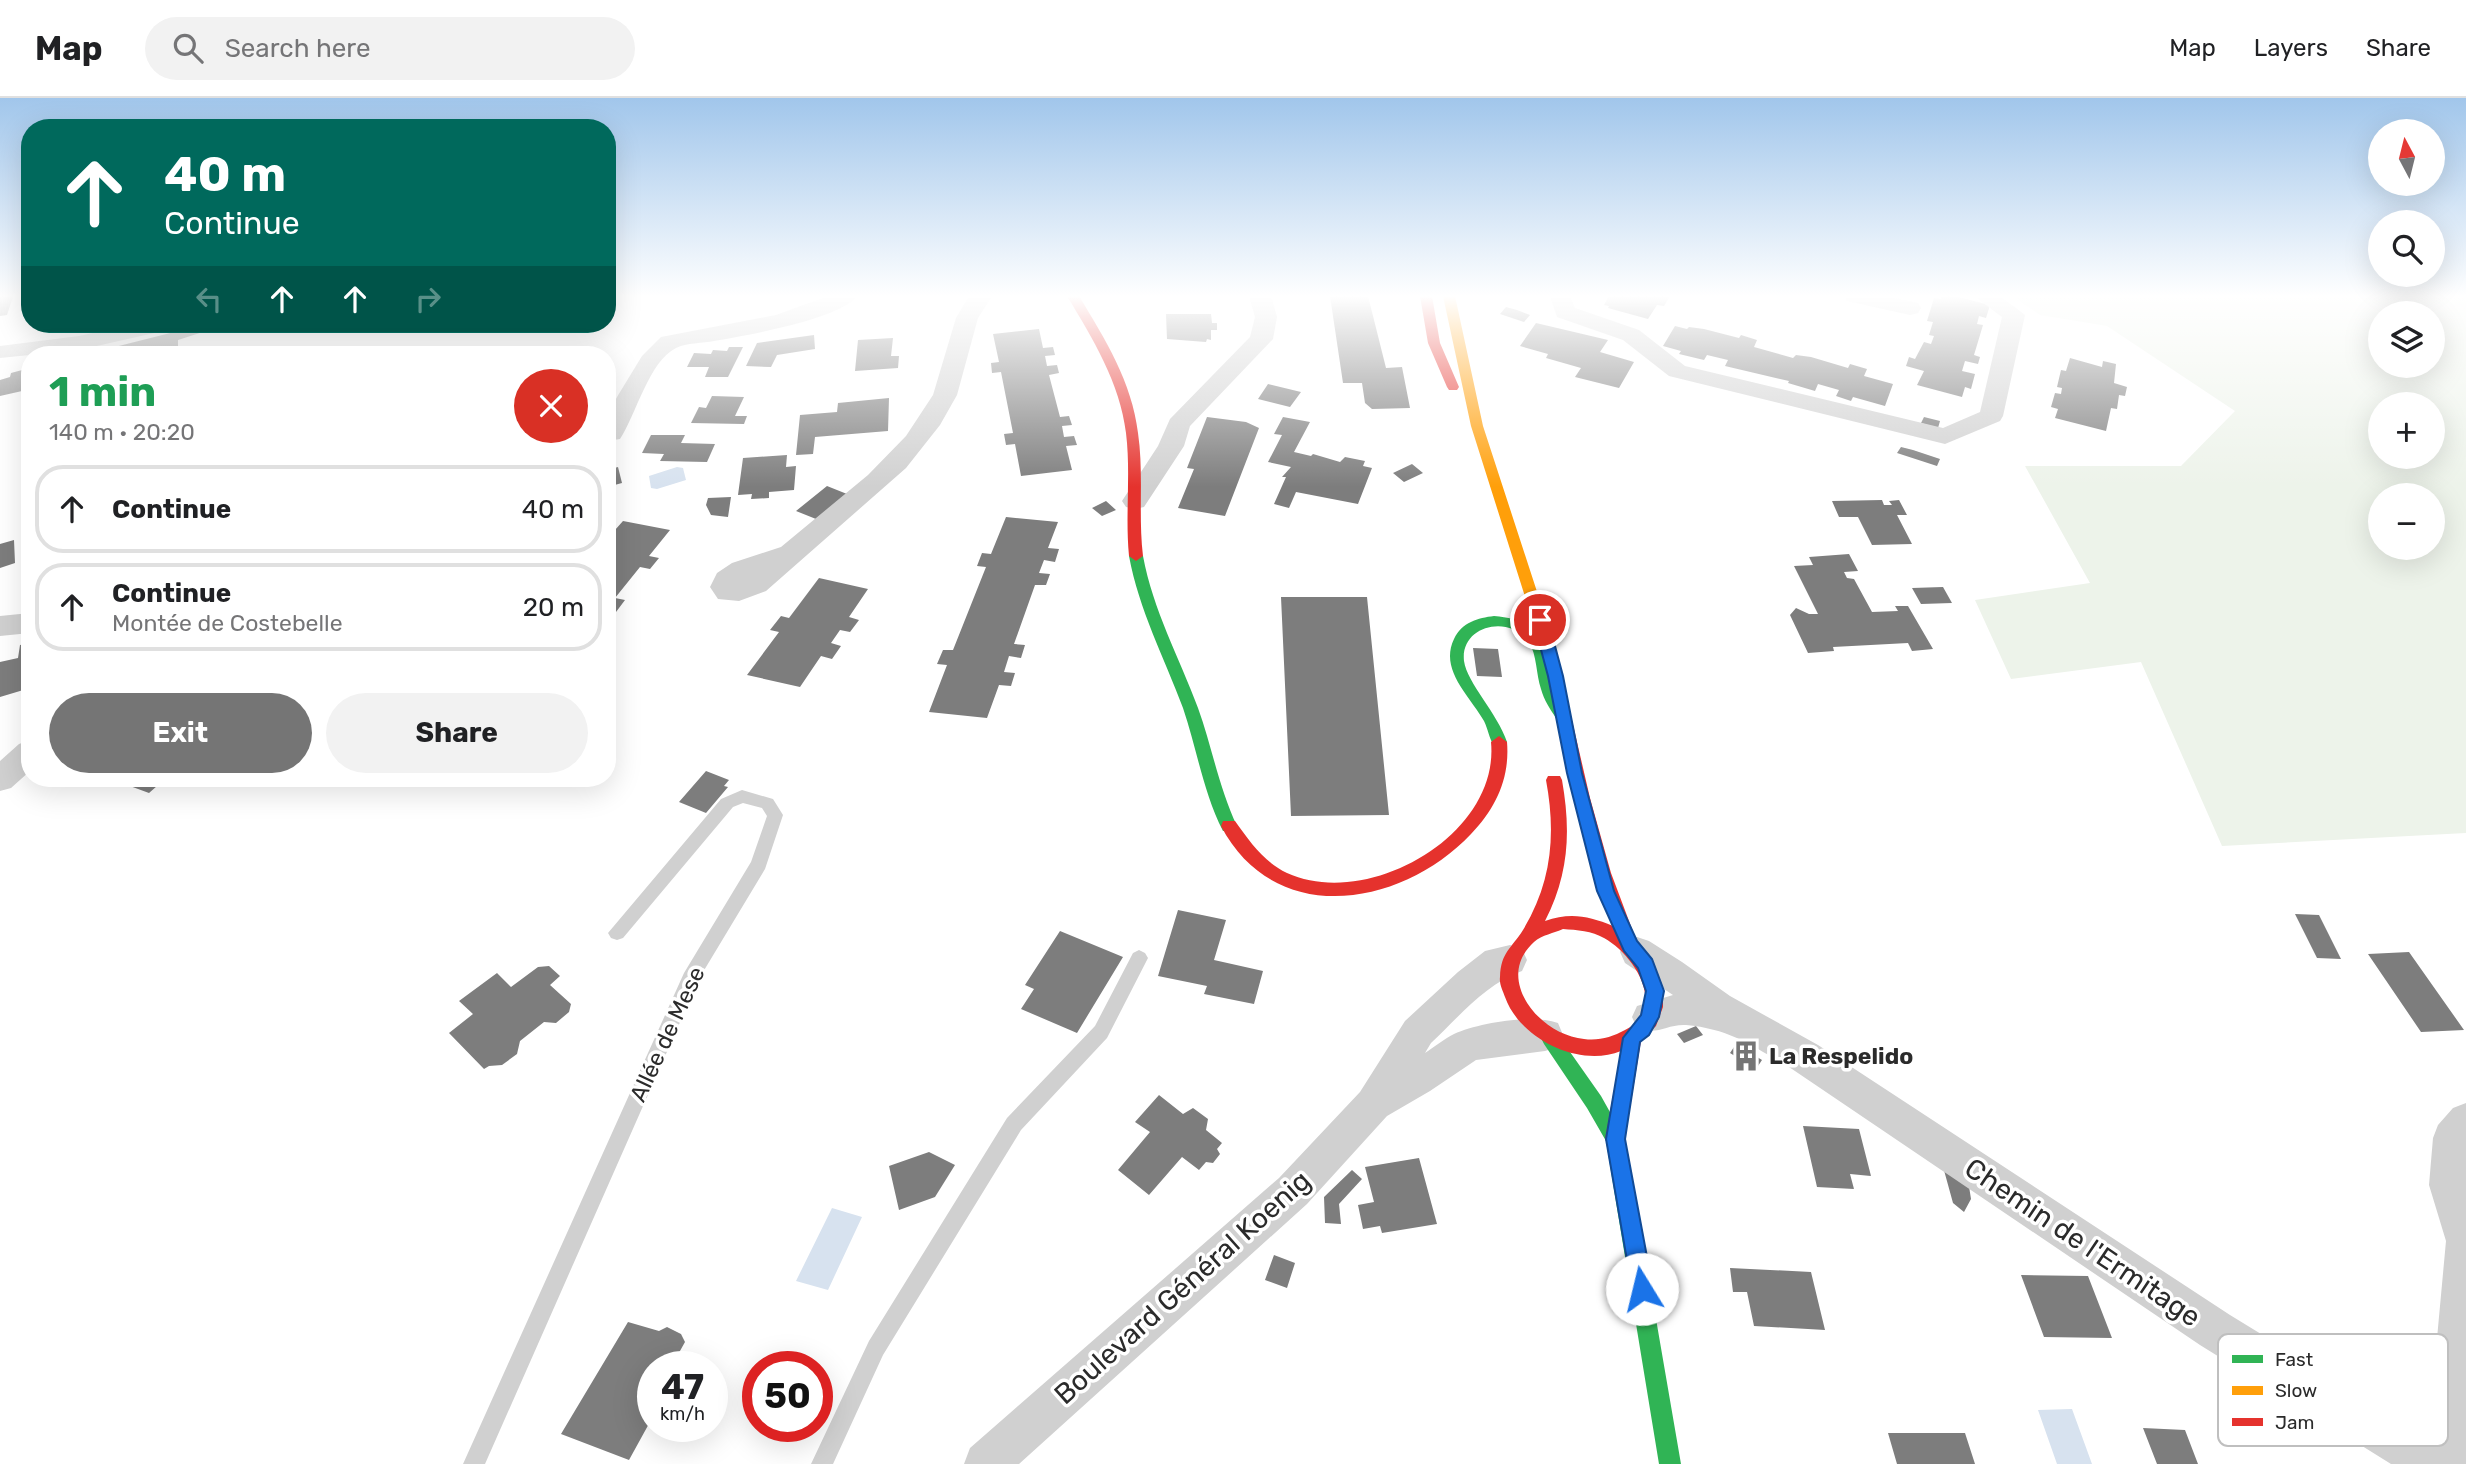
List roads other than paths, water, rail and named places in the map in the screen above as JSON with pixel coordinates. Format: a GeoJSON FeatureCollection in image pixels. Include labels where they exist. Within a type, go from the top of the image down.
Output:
{"type":"FeatureCollection","features":[{"type":"Feature","properties":{"kind":"main road"},"geometry":{"type":"LineString","coordinates":[[1106,360],[1129,413],[1135,501],[1132,530],[1138,572],[1151,613],[1190,711],[1226,819],[1246,853],[1273,873],[1300,887],[1329,890],[1359,888],[1415,872],[1455,844],[1472,824],[1499,781],[1501,764],[1494,723],[1486,706],[1462,675],[1457,660],[1457,642],[1465,631],[1477,622],[1512,617]]}},
{"type":"Feature","properties":{"kind":"main road"},"geometry":{"type":"LineString","coordinates":[[1440,360],[1461,412],[1485,504]]}},
{"type":"Feature","properties":{"kind":"main road"},"geometry":{"type":"LineString","coordinates":[[1463,360],[1477,426],[1540,620],[1555,676],[1561,714],[1605,891],[1634,949],[1646,965],[1655,991],[1641,1028],[1615,1139]]}},
{"type":"Feature","properties":{"kind":"main road"},"geometry":{"type":"LineString","coordinates":[[1512,617],[1530,634],[1537,647],[1549,694],[1561,714]]}},
{"type":"Feature","properties":{"kind":"main road"},"geometry":{"type":"LineString","coordinates":[[1512,617],[1520,648]]}},
{"type":"Feature","properties":{"kind":"main road"},"geometry":{"type":"LineString","coordinates":[[1549,762],[1563,822],[1564,845],[1549,901],[1507,972],[1512,1000],[1531,1025],[1547,1037],[1594,1102],[1615,1139],[1670,1464]]}},
{"type":"Feature","properties":{"kind":"main road"},"geometry":{"type":"LineString","coordinates":[[1520,946],[1562,922],[1598,927],[1634,949]]}},
{"type":"Feature","properties":{"kind":"main road"},"geometry":{"type":"LineString","coordinates":[[1547,1037],[1576,1047],[1602,1049],[1641,1028]]}},
{"type":"Feature","properties":{"kind":"street"},"geometry":{"type":"LineString","coordinates":[[616,424],[651,360]]}},
{"type":"Feature","properties":{"kind":"street"},"geometry":{"type":"LineString","coordinates":[[791,553],[840,516],[882,478],[920,435],[946,393],[955,360]]}},
{"type":"Feature","properties":{"kind":"street"},"geometry":{"type":"LineString","coordinates":[[1135,501],[1171,446],[1179,424],[1241,360]]}},
{"type":"Feature","properties":{"kind":"street"},"geometry":{"type":"LineString","coordinates":[[1663,360],[1677,371],[1945,436],[1991,416],[2004,360]]}},
{"type":"Feature","properties":{"kind":"street"},"geometry":{"type":"LineString","coordinates":[[0,626],[21,624]]}},
{"type":"Feature","properties":{"kind":"street"},"geometry":{"type":"LineString","coordinates":[[0,779],[21,760]]}},
{"type":"Feature","properties":{"kind":"street","name":"Boulevard Général Koenig"},"geometry":{"type":"LineString","coordinates":[[986,1464],[1293,1191],[1373,1104],[1418,1032],[1469,983],[1520,946]]}},
{"type":"Feature","properties":{"kind":"street","name":"Chemin de l'Ermitage"},"geometry":{"type":"LineString","coordinates":[[1634,949],[1734,1017],[1805,1057],[2221,1334]]}},
{"type":"Feature","properties":{"kind":"street","name":"Chemin de l'Ermitage"},"geometry":{"type":"LineString","coordinates":[[1641,1028],[1682,1009],[1712,1011],[1734,1017]]}},
{"type":"Feature","properties":{"kind":"street","name":"Boulevard Général Koenig"},"geometry":{"type":"LineString","coordinates":[[1373,1104],[1465,1047],[1482,1041],[1547,1037]]}},
{"type":"Feature","properties":{"kind":"street"},"geometry":{"type":"LineString","coordinates":[[2448,1464],[2466,1241],[2449,1185],[2452,1138],[2466,1121]]}},
{"type":"Feature","properties":{"kind":"street","name":"Chemin de l'Ermitage"},"geometry":{"type":"LineString","coordinates":[[2403,1446],[2432,1464]]}},
{"type":"Feature","properties":{"kind":"lane","name":"Allée de Mese"},"geometry":{"type":"LineString","coordinates":[[474,1464],[693,973],[760,864],[775,815],[768,803],[742,796],[727,803],[617,933]]}},
{"type":"Feature","properties":{"kind":"lane"},"geometry":{"type":"LineString","coordinates":[[822,1464],[876,1348],[1014,1124],[1101,1032],[1139,958]]}},
{"type":"Feature","properties":{"kind":"place","name":"La Respelido"},"geometry":{"type":"Point","coordinates":[1746,1056]}}]}
